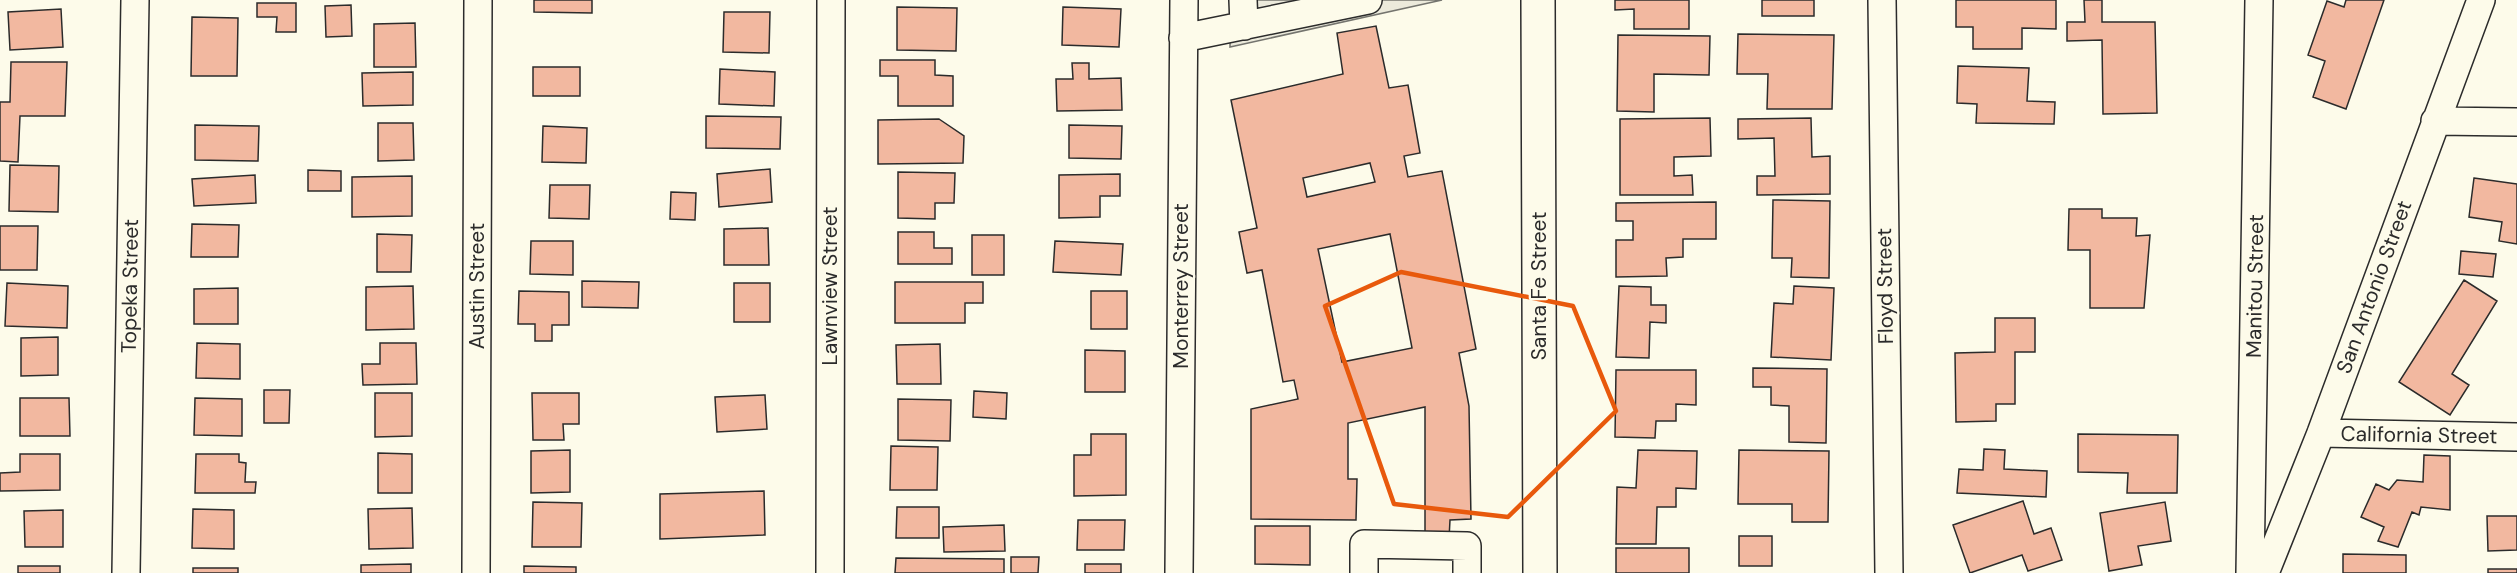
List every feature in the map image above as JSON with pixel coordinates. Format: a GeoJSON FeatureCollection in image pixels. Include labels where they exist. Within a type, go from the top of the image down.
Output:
{"type":"FeatureCollection","features":[{"type":"Feature","properties":{"kind":"main road","name":"Santa Fe Street"},"geometry":{"type":"LineString","coordinates":[[1539,0],[1540,573]]}},
{"type":"Feature","properties":{"kind":"street","name":"Topeka Street"},"geometry":{"type":"LineString","coordinates":[[126,573],[135,0]]}},
{"type":"Feature","properties":{"kind":"street","name":"Austin Street"},"geometry":{"type":"LineString","coordinates":[[476,573],[478,0]]}},
{"type":"Feature","properties":{"kind":"street","name":"Lawnview Street"},"geometry":{"type":"LineString","coordinates":[[830,573],[831,0]]}},
{"type":"Feature","properties":{"kind":"street","name":"Monterrey Street"},"geometry":{"type":"LineString","coordinates":[[1179,573],[1184,0]]}},
{"type":"Feature","properties":{"kind":"street"},"geometry":{"type":"LineString","coordinates":[[1183,38],[1244,13],[1368,0]]}},
{"type":"Feature","properties":{"kind":"street","name":"Floyd Street"},"geometry":{"type":"LineString","coordinates":[[1882,0],[1889,573]]}},
{"type":"Feature","properties":{"kind":"street","name":"Manitou Street"},"geometry":{"type":"LineString","coordinates":[[2250,573],[2259,0]]}},
{"type":"Feature","properties":{"kind":"street","name":"San Antonio Street"},"geometry":{"type":"LineString","coordinates":[[2265,573],[2321,433],[2481,0]]}},
{"type":"Feature","properties":{"kind":"street"},"geometry":{"type":"LineString","coordinates":[[2435,121],[2517,122]]}},
{"type":"Feature","properties":{"kind":"street","name":"California Street"},"geometry":{"type":"LineString","coordinates":[[2321,433],[2517,437]]}},
{"type":"Feature","properties":{"kind":"street"},"geometry":{"type":"LineString","coordinates":[[1364,573],[1364,544],[1467,546],[1467,573]]}},
{"type":"Feature","properties":{"kind":"highlighted area"},"geometry":{"type":"Polygon","coordinates":[[[1401,272],[1573,306],[1616,411],[1508,517],[1394,504],[1325,306],[1401,272]]]}},
{"type":"Feature","properties":{"kind":"shaded area"},"geometry":{"type":"Polygon","coordinates":[[[1231,0],[1442,0],[1230,47],[1231,0]]]}},
{"type":"Feature","properties":{"kind":"building"},"geometry":{"type":"Polygon","coordinates":[[[534,0],[592,0],[592,13],[534,12],[534,0]]]}},
{"type":"Feature","properties":{"kind":"building"},"geometry":{"type":"Polygon","coordinates":[[[1615,0],[1689,0],[1689,29],[1634,29],[1634,9],[1615,10],[1615,0]]]}},
{"type":"Feature","properties":{"kind":"building"},"geometry":{"type":"Polygon","coordinates":[[[1762,0],[1814,0],[1814,16],[1762,16],[1762,0]]]}},
{"type":"Feature","properties":{"kind":"building"},"geometry":{"type":"Polygon","coordinates":[[[1956,0],[2056,0],[2056,29],[2022,28],[2022,49],[1973,49],[1973,27],[1956,27],[1956,0]]]}},
{"type":"Feature","properties":{"kind":"building"},"geometry":{"type":"Polygon","coordinates":[[[2084,0],[2102,0],[2102,22],[2155,22],[2157,113],[2103,114],[2102,40],[2067,41],[2067,22],[2085,22],[2084,0]]]}},
{"type":"Feature","properties":{"kind":"building"},"geometry":{"type":"Polygon","coordinates":[[[2346,0],[2384,0],[2346,109],[2313,97],[2325,61],[2308,55],[2327,1],[2344,7],[2346,0]]]}},
{"type":"Feature","properties":{"kind":"building"},"geometry":{"type":"Polygon","coordinates":[[[257,3],[296,3],[296,32],[276,32],[277,17],[257,17],[257,3]]]}},
{"type":"Feature","properties":{"kind":"building"},"geometry":{"type":"Polygon","coordinates":[[[351,5],[352,36],[326,37],[325,6],[351,5]]]}},
{"type":"Feature","properties":{"kind":"building"},"geometry":{"type":"Polygon","coordinates":[[[897,7],[957,8],[956,51],[897,50],[897,7]]]}},
{"type":"Feature","properties":{"kind":"building"},"geometry":{"type":"Polygon","coordinates":[[[1063,7],[1121,9],[1119,47],[1062,45],[1063,7]]]}},
{"type":"Feature","properties":{"kind":"building"},"geometry":{"type":"Polygon","coordinates":[[[61,9],[63,47],[10,50],[8,12],[61,9]]]}},
{"type":"Feature","properties":{"kind":"building"},"geometry":{"type":"Polygon","coordinates":[[[724,12],[770,12],[769,53],[723,52],[724,12]]]}},
{"type":"Feature","properties":{"kind":"building"},"geometry":{"type":"Polygon","coordinates":[[[192,17],[238,18],[237,76],[191,76],[192,17]]]}},
{"type":"Feature","properties":{"kind":"building"},"geometry":{"type":"Polygon","coordinates":[[[415,23],[416,67],[374,67],[374,24],[415,23]]]}},
{"type":"Feature","properties":{"kind":"building"},"geometry":{"type":"Polygon","coordinates":[[[1376,26],[1389,88],[1408,85],[1420,153],[1404,156],[1408,177],[1442,171],[1476,349],[1459,353],[1469,406],[1471,519],[1450,520],[1449,539],[1425,539],[1425,407],[1348,423],[1348,479],[1357,479],[1356,520],[1251,519],[1251,409],[1298,399],[1294,380],[1283,382],[1262,270],[1247,273],[1239,232],[1257,228],[1231,100],[1343,74],[1337,33],[1376,26]],[[1370,163],[1303,178],[1307,197],[1375,182],[1370,163]],[[1390,234],[1318,249],[1342,362],[1412,348],[1390,234]]]}},
{"type":"Feature","properties":{"kind":"building"},"geometry":{"type":"Polygon","coordinates":[[[1738,34],[1834,35],[1832,109],[1767,109],[1768,74],[1737,74],[1738,34]]]}},
{"type":"Feature","properties":{"kind":"building"},"geometry":{"type":"Polygon","coordinates":[[[1618,35],[1710,36],[1709,75],[1654,74],[1654,112],[1617,111],[1618,35]]]}},
{"type":"Feature","properties":{"kind":"building"},"geometry":{"type":"Polygon","coordinates":[[[880,60],[935,60],[935,75],[953,76],[953,106],[898,106],[898,76],[880,76],[880,60]]]}},
{"type":"Feature","properties":{"kind":"building"},"geometry":{"type":"Polygon","coordinates":[[[11,62],[67,62],[65,116],[20,116],[18,162],[0,161],[0,102],[10,102],[11,62]]]}},
{"type":"Feature","properties":{"kind":"building"},"geometry":{"type":"Polygon","coordinates":[[[1072,63],[1089,63],[1089,79],[1121,78],[1122,110],[1057,111],[1056,79],[1073,79],[1072,63]]]}},
{"type":"Feature","properties":{"kind":"building"},"geometry":{"type":"Polygon","coordinates":[[[1958,66],[2029,68],[2027,101],[2055,102],[2054,124],[1976,123],[1977,104],[1957,103],[1958,66]]]}},
{"type":"Feature","properties":{"kind":"building"},"geometry":{"type":"Polygon","coordinates":[[[533,67],[580,67],[580,96],[533,96],[533,67]]]}},
{"type":"Feature","properties":{"kind":"building"},"geometry":{"type":"Polygon","coordinates":[[[720,69],[775,72],[774,106],[719,104],[720,69]]]}},
{"type":"Feature","properties":{"kind":"building"},"geometry":{"type":"Polygon","coordinates":[[[413,72],[413,105],[363,106],[362,73],[413,72]]]}},
{"type":"Feature","properties":{"kind":"building"},"geometry":{"type":"Polygon","coordinates":[[[706,116],[781,117],[780,149],[706,148],[706,116]]]}},
{"type":"Feature","properties":{"kind":"building"},"geometry":{"type":"Polygon","coordinates":[[[1710,118],[1711,156],[1674,157],[1674,176],[1692,175],[1693,195],[1620,195],[1620,119],[1710,118]]]}},
{"type":"Feature","properties":{"kind":"building"},"geometry":{"type":"Polygon","coordinates":[[[1811,118],[1812,157],[1830,156],[1830,194],[1757,195],[1757,176],[1775,176],[1774,138],[1738,139],[1738,119],[1811,118]]]}},
{"type":"Feature","properties":{"kind":"building"},"geometry":{"type":"Polygon","coordinates":[[[939,119],[964,136],[963,163],[878,164],[878,120],[939,119]]]}},
{"type":"Feature","properties":{"kind":"building"},"geometry":{"type":"Polygon","coordinates":[[[378,123],[413,123],[414,160],[378,161],[378,123]]]}},
{"type":"Feature","properties":{"kind":"building"},"geometry":{"type":"Polygon","coordinates":[[[195,125],[259,126],[258,161],[195,160],[195,125]]]}},
{"type":"Feature","properties":{"kind":"building"},"geometry":{"type":"Polygon","coordinates":[[[1069,125],[1122,126],[1121,159],[1069,158],[1069,125]]]}},
{"type":"Feature","properties":{"kind":"building"},"geometry":{"type":"Polygon","coordinates":[[[543,126],[587,128],[586,163],[542,162],[543,126]]]}},
{"type":"Feature","properties":{"kind":"building"},"geometry":{"type":"Polygon","coordinates":[[[10,165],[59,166],[58,212],[9,211],[10,165]]]}},
{"type":"Feature","properties":{"kind":"building"},"geometry":{"type":"Polygon","coordinates":[[[770,169],[772,202],[719,207],[717,174],[770,169]]]}},
{"type":"Feature","properties":{"kind":"building"},"geometry":{"type":"Polygon","coordinates":[[[308,170],[341,171],[341,191],[308,191],[308,170]]]}},
{"type":"Feature","properties":{"kind":"building"},"geometry":{"type":"Polygon","coordinates":[[[898,172],[955,173],[954,203],[935,203],[935,219],[898,218],[898,172]]]}},
{"type":"Feature","properties":{"kind":"building"},"geometry":{"type":"Polygon","coordinates":[[[1120,174],[1120,196],[1100,196],[1100,217],[1059,218],[1059,175],[1120,174]]]}},
{"type":"Feature","properties":{"kind":"building"},"geometry":{"type":"Polygon","coordinates":[[[255,175],[256,203],[194,206],[192,179],[255,175]]]}},
{"type":"Feature","properties":{"kind":"building"},"geometry":{"type":"Polygon","coordinates":[[[412,176],[412,216],[352,217],[352,177],[412,176]]]}},
{"type":"Feature","properties":{"kind":"building"},"geometry":{"type":"Polygon","coordinates":[[[2474,178],[2517,184],[2517,244],[2499,241],[2502,222],[2469,217],[2474,178]]]}},
{"type":"Feature","properties":{"kind":"building"},"geometry":{"type":"Polygon","coordinates":[[[550,185],[590,185],[589,219],[549,218],[550,185]]]}},
{"type":"Feature","properties":{"kind":"building"},"geometry":{"type":"Polygon","coordinates":[[[671,192],[696,193],[695,220],[670,219],[671,192]]]}},
{"type":"Feature","properties":{"kind":"building"},"geometry":{"type":"Polygon","coordinates":[[[1773,200],[1830,201],[1829,278],[1791,277],[1792,258],[1772,258],[1773,200]]]}},
{"type":"Feature","properties":{"kind":"building"},"geometry":{"type":"Polygon","coordinates":[[[1716,202],[1716,239],[1683,239],[1683,257],[1666,258],[1667,276],[1616,277],[1616,240],[1633,240],[1633,221],[1616,221],[1616,203],[1716,202]]]}},
{"type":"Feature","properties":{"kind":"building"},"geometry":{"type":"Polygon","coordinates":[[[2069,209],[2102,209],[2102,218],[2137,218],[2136,236],[2150,235],[2144,308],[2090,308],[2090,250],[2068,250],[2069,209]]]}},
{"type":"Feature","properties":{"kind":"building"},"geometry":{"type":"Polygon","coordinates":[[[192,224],[239,225],[238,257],[191,257],[192,224]]]}},
{"type":"Feature","properties":{"kind":"building"},"geometry":{"type":"Polygon","coordinates":[[[0,226],[38,226],[37,270],[0,270],[0,226]]]}},
{"type":"Feature","properties":{"kind":"building"},"geometry":{"type":"Polygon","coordinates":[[[768,228],[769,265],[724,265],[724,229],[768,228]]]}},
{"type":"Feature","properties":{"kind":"building"},"geometry":{"type":"Polygon","coordinates":[[[898,232],[934,232],[934,248],[952,248],[952,264],[898,264],[898,232]]]}},
{"type":"Feature","properties":{"kind":"building"},"geometry":{"type":"Polygon","coordinates":[[[377,234],[412,235],[411,272],[377,272],[377,234]]]}},
{"type":"Feature","properties":{"kind":"building"},"geometry":{"type":"Polygon","coordinates":[[[972,235],[1004,235],[1004,275],[972,275],[972,235]]]}},
{"type":"Feature","properties":{"kind":"building"},"geometry":{"type":"Polygon","coordinates":[[[531,241],[573,241],[573,275],[530,274],[531,241]]]}},
{"type":"Feature","properties":{"kind":"building"},"geometry":{"type":"Polygon","coordinates":[[[1055,241],[1123,244],[1121,275],[1053,272],[1055,241]]]}},
{"type":"Feature","properties":{"kind":"building"},"geometry":{"type":"Polygon","coordinates":[[[2461,251],[2496,254],[2493,277],[2459,274],[2461,251]]]}},
{"type":"Feature","properties":{"kind":"building"},"geometry":{"type":"Polygon","coordinates":[[[2464,280],[2497,301],[2452,374],[2469,385],[2450,415],[2399,382],[2464,280]]]}},
{"type":"Feature","properties":{"kind":"building"},"geometry":{"type":"Polygon","coordinates":[[[582,281],[639,282],[638,308],[582,307],[582,281]]]}},
{"type":"Feature","properties":{"kind":"building"},"geometry":{"type":"Polygon","coordinates":[[[895,282],[983,282],[983,303],[965,303],[965,323],[895,323],[895,282]]]}},
{"type":"Feature","properties":{"kind":"building"},"geometry":{"type":"Polygon","coordinates":[[[7,283],[68,286],[67,328],[5,326],[7,283]]]}},
{"type":"Feature","properties":{"kind":"building"},"geometry":{"type":"Polygon","coordinates":[[[734,283],[770,283],[770,322],[734,322],[734,283]]]}},
{"type":"Feature","properties":{"kind":"building"},"geometry":{"type":"Polygon","coordinates":[[[413,286],[414,329],[366,330],[366,287],[413,286]]]}},
{"type":"Feature","properties":{"kind":"building"},"geometry":{"type":"Polygon","coordinates":[[[1619,286],[1651,287],[1651,305],[1666,305],[1666,323],[1650,322],[1649,358],[1616,357],[1619,286]]]}},
{"type":"Feature","properties":{"kind":"building"},"geometry":{"type":"Polygon","coordinates":[[[1794,286],[1834,288],[1831,360],[1771,357],[1774,303],[1793,304],[1794,286]]]}},
{"type":"Feature","properties":{"kind":"building"},"geometry":{"type":"Polygon","coordinates":[[[238,288],[238,324],[194,324],[194,289],[238,288]]]}},
{"type":"Feature","properties":{"kind":"building"},"geometry":{"type":"Polygon","coordinates":[[[519,291],[569,292],[569,325],[552,325],[552,341],[535,341],[535,324],[518,324],[519,291]]]}},
{"type":"Feature","properties":{"kind":"building"},"geometry":{"type":"Polygon","coordinates":[[[1091,291],[1127,291],[1127,329],[1091,329],[1091,291]]]}},
{"type":"Feature","properties":{"kind":"building"},"geometry":{"type":"Polygon","coordinates":[[[1995,318],[2035,318],[2035,352],[2015,352],[2015,404],[1996,404],[1996,421],[1956,422],[1955,353],[1995,352],[1995,318]]]}},
{"type":"Feature","properties":{"kind":"building"},"geometry":{"type":"Polygon","coordinates":[[[58,337],[58,375],[21,376],[21,338],[58,337]]]}},
{"type":"Feature","properties":{"kind":"building"},"geometry":{"type":"Polygon","coordinates":[[[197,343],[240,344],[240,379],[196,378],[197,343]]]}},
{"type":"Feature","properties":{"kind":"building"},"geometry":{"type":"Polygon","coordinates":[[[380,343],[416,343],[417,384],[363,385],[362,364],[380,364],[380,343]]]}},
{"type":"Feature","properties":{"kind":"building"},"geometry":{"type":"Polygon","coordinates":[[[940,344],[941,384],[897,384],[896,345],[940,344]]]}},
{"type":"Feature","properties":{"kind":"building"},"geometry":{"type":"Polygon","coordinates":[[[1085,350],[1125,351],[1125,392],[1085,392],[1085,350]]]}},
{"type":"Feature","properties":{"kind":"building"},"geometry":{"type":"Polygon","coordinates":[[[1753,368],[1827,369],[1826,443],[1789,442],[1789,406],[1771,405],[1771,387],[1753,387],[1753,368]]]}},
{"type":"Feature","properties":{"kind":"building"},"geometry":{"type":"Polygon","coordinates":[[[1616,370],[1696,370],[1696,405],[1676,404],[1676,421],[1656,421],[1655,438],[1615,437],[1616,370]]]}},
{"type":"Feature","properties":{"kind":"building"},"geometry":{"type":"Polygon","coordinates":[[[264,390],[290,390],[289,423],[264,423],[264,390]]]}},
{"type":"Feature","properties":{"kind":"building"},"geometry":{"type":"Polygon","coordinates":[[[974,391],[1007,393],[1006,419],[973,417],[974,391]]]}},
{"type":"Feature","properties":{"kind":"building"},"geometry":{"type":"Polygon","coordinates":[[[375,393],[412,393],[412,436],[375,437],[375,393]]]}},
{"type":"Feature","properties":{"kind":"building"},"geometry":{"type":"Polygon","coordinates":[[[532,393],[579,393],[579,424],[563,424],[564,440],[533,440],[532,393]]]}},
{"type":"Feature","properties":{"kind":"building"},"geometry":{"type":"Polygon","coordinates":[[[765,395],[767,429],[717,432],[715,397],[765,395]]]}},
{"type":"Feature","properties":{"kind":"building"},"geometry":{"type":"Polygon","coordinates":[[[20,398],[69,398],[70,436],[20,436],[20,398]]]}},
{"type":"Feature","properties":{"kind":"building"},"geometry":{"type":"Polygon","coordinates":[[[195,398],[242,399],[242,436],[194,435],[195,398]]]}},
{"type":"Feature","properties":{"kind":"building"},"geometry":{"type":"Polygon","coordinates":[[[898,399],[951,400],[950,441],[898,440],[898,399]]]}},
{"type":"Feature","properties":{"kind":"building"},"geometry":{"type":"Polygon","coordinates":[[[1091,434],[1126,434],[1126,495],[1074,496],[1074,455],[1091,455],[1091,434]]]}},
{"type":"Feature","properties":{"kind":"building"},"geometry":{"type":"Polygon","coordinates":[[[2078,434],[2178,435],[2177,493],[2127,493],[2128,473],[2078,472],[2078,434]]]}},
{"type":"Feature","properties":{"kind":"building"},"geometry":{"type":"Polygon","coordinates":[[[891,446],[938,447],[937,490],[890,490],[891,446]]]}},
{"type":"Feature","properties":{"kind":"building"},"geometry":{"type":"Polygon","coordinates":[[[1984,449],[2005,450],[2004,469],[2047,471],[2046,497],[1957,493],[1959,469],[1983,470],[1984,449]]]}},
{"type":"Feature","properties":{"kind":"building"},"geometry":{"type":"Polygon","coordinates":[[[570,450],[570,492],[531,493],[531,451],[570,450]]]}},
{"type":"Feature","properties":{"kind":"building"},"geometry":{"type":"Polygon","coordinates":[[[1638,450],[1697,451],[1696,489],[1676,488],[1676,507],[1657,507],[1656,544],[1616,544],[1617,487],[1636,488],[1638,450]]]}},
{"type":"Feature","properties":{"kind":"building"},"geometry":{"type":"Polygon","coordinates":[[[1739,450],[1829,451],[1828,522],[1792,522],[1792,504],[1738,504],[1739,450]]]}},
{"type":"Feature","properties":{"kind":"building"},"geometry":{"type":"Polygon","coordinates":[[[378,453],[412,454],[412,493],[378,493],[378,453]]]}},
{"type":"Feature","properties":{"kind":"building"},"geometry":{"type":"Polygon","coordinates":[[[20,454],[60,454],[60,490],[0,491],[0,473],[20,472],[20,454]]]}},
{"type":"Feature","properties":{"kind":"building"},"geometry":{"type":"Polygon","coordinates":[[[196,454],[239,454],[239,462],[246,463],[245,482],[256,482],[255,493],[195,493],[196,454]]]}},
{"type":"Feature","properties":{"kind":"building"},"geometry":{"type":"Polygon","coordinates":[[[2424,455],[2450,456],[2450,510],[2421,507],[2419,515],[2412,512],[2398,547],[2378,541],[2384,527],[2361,517],[2376,484],[2389,490],[2397,480],[2423,482],[2424,455]]]}},
{"type":"Feature","properties":{"kind":"building"},"geometry":{"type":"Polygon","coordinates":[[[764,491],[765,535],[660,539],[660,494],[764,491]]]}},
{"type":"Feature","properties":{"kind":"building"},"geometry":{"type":"Polygon","coordinates":[[[2023,501],[2034,534],[2051,528],[2062,560],[2028,571],[2022,555],[1970,573],[1953,525],[2023,501]]]}},
{"type":"Feature","properties":{"kind":"building"},"geometry":{"type":"Polygon","coordinates":[[[533,502],[582,503],[581,547],[532,547],[533,502]]]}},
{"type":"Feature","properties":{"kind":"building"},"geometry":{"type":"Polygon","coordinates":[[[2165,502],[2171,541],[2138,546],[2142,565],[2109,571],[2100,513],[2165,502]]]}},
{"type":"Feature","properties":{"kind":"building"},"geometry":{"type":"Polygon","coordinates":[[[897,507],[939,507],[939,538],[896,538],[897,507]]]}},
{"type":"Feature","properties":{"kind":"building"},"geometry":{"type":"Polygon","coordinates":[[[412,508],[413,548],[369,549],[368,509],[412,508]]]}},
{"type":"Feature","properties":{"kind":"building"},"geometry":{"type":"Polygon","coordinates":[[[193,509],[234,510],[234,549],[192,548],[193,509]]]}},
{"type":"Feature","properties":{"kind":"building"},"geometry":{"type":"Polygon","coordinates":[[[63,510],[63,547],[25,547],[24,511],[63,510]]]}},
{"type":"Feature","properties":{"kind":"building"},"geometry":{"type":"Polygon","coordinates":[[[2487,516],[2517,516],[2517,550],[2488,551],[2487,516]]]}},
{"type":"Feature","properties":{"kind":"building"},"geometry":{"type":"Polygon","coordinates":[[[1078,520],[1125,520],[1124,550],[1077,550],[1078,520]]]}},
{"type":"Feature","properties":{"kind":"building"},"geometry":{"type":"Polygon","coordinates":[[[1004,525],[1005,551],[944,552],[943,527],[1004,525]]]}},
{"type":"Feature","properties":{"kind":"building"},"geometry":{"type":"Polygon","coordinates":[[[1255,526],[1310,526],[1310,565],[1255,564],[1255,526]]]}},
{"type":"Feature","properties":{"kind":"building"},"geometry":{"type":"Polygon","coordinates":[[[1739,536],[1772,536],[1772,566],[1739,566],[1739,536]]]}},
{"type":"Feature","properties":{"kind":"building"},"geometry":{"type":"Polygon","coordinates":[[[1616,548],[1689,548],[1689,573],[1616,573],[1616,548]]]}},
{"type":"Feature","properties":{"kind":"building"},"geometry":{"type":"Polygon","coordinates":[[[2343,554],[2406,555],[2406,573],[2343,573],[2343,554]]]}},
{"type":"Feature","properties":{"kind":"building"},"geometry":{"type":"Polygon","coordinates":[[[1011,557],[1039,557],[1038,573],[1011,573],[1011,557]]]}},
{"type":"Feature","properties":{"kind":"building"},"geometry":{"type":"Polygon","coordinates":[[[896,558],[1004,559],[1004,573],[895,573],[896,558]]]}},
{"type":"Feature","properties":{"kind":"building"},"geometry":{"type":"Polygon","coordinates":[[[411,564],[411,573],[361,573],[361,565],[411,564]]]}},
{"type":"Feature","properties":{"kind":"building"},"geometry":{"type":"Polygon","coordinates":[[[1085,564],[1121,564],[1121,573],[1085,573],[1085,564]]]}},
{"type":"Feature","properties":{"kind":"building"},"geometry":{"type":"Polygon","coordinates":[[[18,566],[60,566],[60,573],[18,573],[18,566]]]}},
{"type":"Feature","properties":{"kind":"building"},"geometry":{"type":"Polygon","coordinates":[[[524,566],[576,567],[576,573],[524,573],[524,566]]]}},
{"type":"Feature","properties":{"kind":"building"},"geometry":{"type":"Polygon","coordinates":[[[193,568],[238,568],[238,573],[193,573],[193,568]]]}},
{"type":"Feature","properties":{"kind":"building"},"geometry":{"type":"Polygon","coordinates":[[[2488,569],[2517,569],[2517,573],[2488,573],[2488,569]]]}}]}
